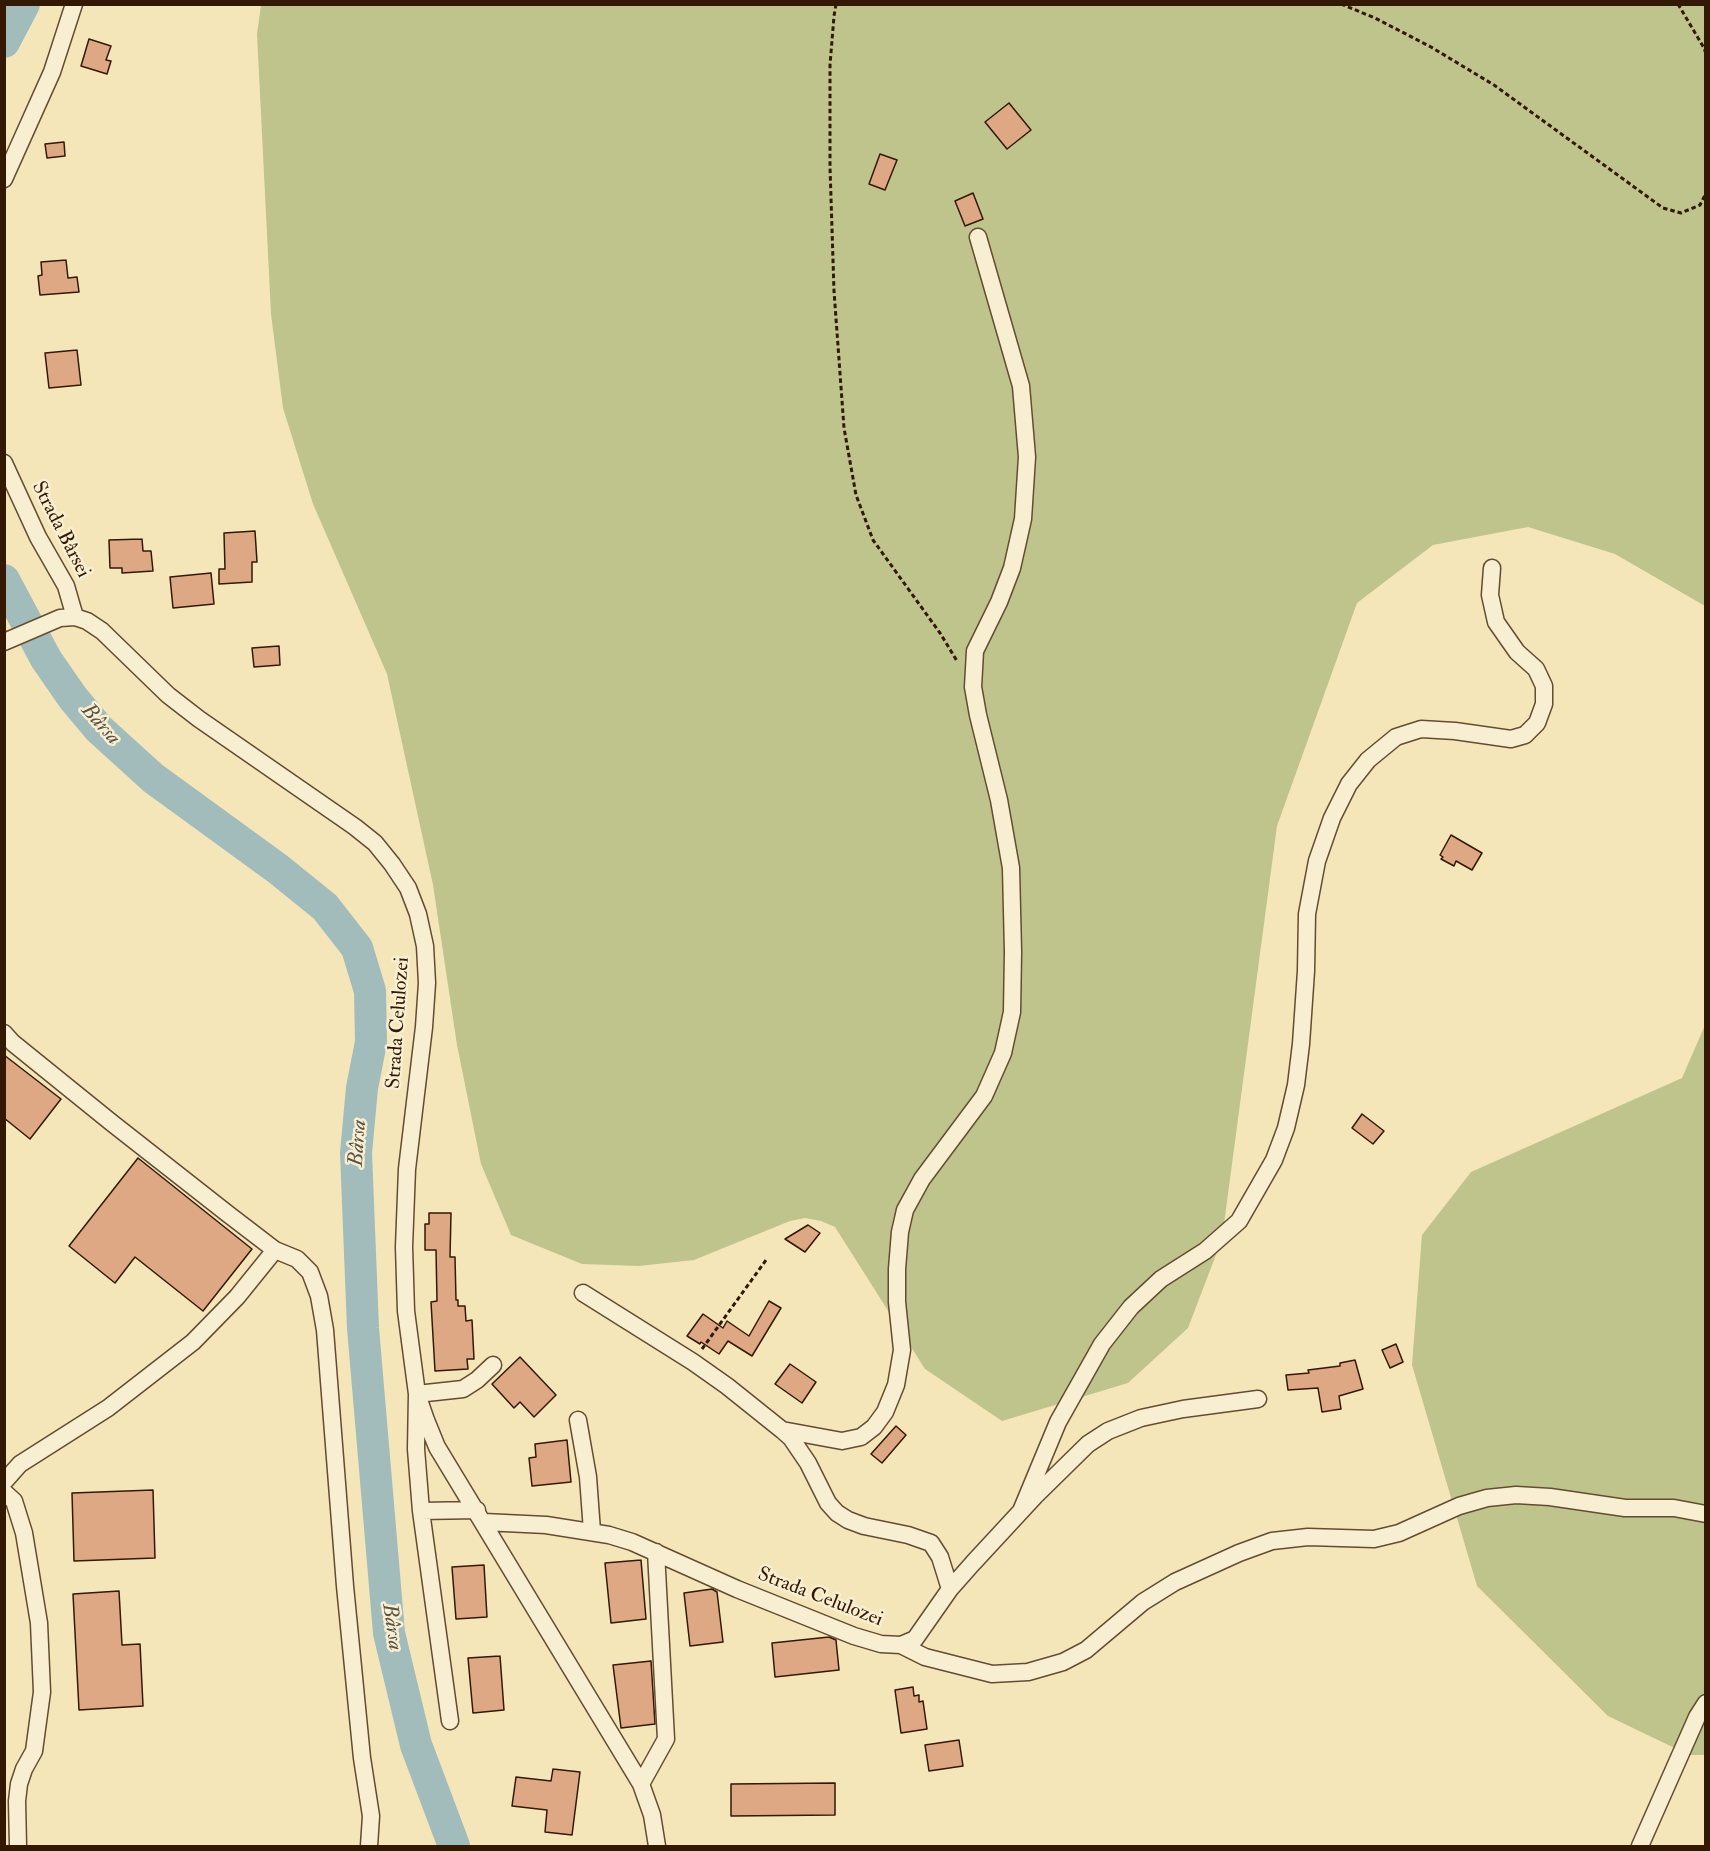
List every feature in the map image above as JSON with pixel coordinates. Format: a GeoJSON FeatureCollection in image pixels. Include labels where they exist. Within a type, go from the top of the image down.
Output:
{"type":"FeatureCollection","features":[{"type":"Feature","properties":{"kind":"street"},"geometry":{"type":"LineString","coordinates":[[4,179],[52,72],[74,4]]}},
{"type":"Feature","properties":{"kind":"street"},"geometry":{"type":"LineString","coordinates":[[782,1430],[842,1441],[861,1437],[874,1427],[885,1412],[896,1385],[902,1350],[897,1269],[900,1232],[905,1210],[921,1179],[984,1096],[1003,1053],[1012,1012],[1011,868],[974,687],[975,651],[999,602],[1012,568],[1023,519],[1027,457],[1021,386],[978,237]]}},
{"type":"Feature","properties":{"kind":"street","name":"Strada Bârsei"},"geometry":{"type":"LineString","coordinates":[[4,464],[38,537],[66,586],[68,617]]}},
{"type":"Feature","properties":{"kind":"street"},"geometry":{"type":"LineString","coordinates":[[1021,1510],[1058,1422],[1102,1344],[1131,1307],[1161,1279],[1205,1251],[1239,1221],[1274,1160],[1286,1128],[1296,1085],[1306,971],[1307,914],[1317,861],[1332,818],[1349,784],[1368,760],[1396,737],[1421,729],[1511,739],[1525,735],[1537,723],[1544,704],[1544,686],[1536,669],[1517,652],[1496,622],[1490,595],[1492,568]]}},
{"type":"Feature","properties":{"kind":"street"},"geometry":{"type":"LineString","coordinates":[[6,641],[68,617]]}},
{"type":"Feature","properties":{"kind":"street","name":"Strada Celulozei"},"geometry":{"type":"LineString","coordinates":[[68,617],[87,621],[102,631],[168,695],[375,843],[408,888],[418,914],[425,946],[427,984],[407,1169],[404,1247],[406,1311],[417,1394],[416,1449],[421,1511],[450,1721]]}},
{"type":"Feature","properties":{"kind":"street"},"geometry":{"type":"LineString","coordinates":[[4,1033],[13,1043],[112,1123],[275,1250],[297,1259],[310,1272],[319,1296],[325,1330],[346,1597],[362,1758],[371,1816],[369,1846]]}},
{"type":"Feature","properties":{"kind":"street"},"geometry":{"type":"LineString","coordinates":[[4,1482],[20,1464],[108,1408],[193,1342],[237,1297],[275,1250]]}},
{"type":"Feature","properties":{"kind":"street"},"geometry":{"type":"LineString","coordinates":[[583,1293],[693,1362],[782,1430],[797,1446],[828,1503],[837,1513],[864,1526],[908,1534],[931,1543],[940,1557],[950,1589]]}},
{"type":"Feature","properties":{"kind":"street"},"geometry":{"type":"LineString","coordinates":[[417,1394],[463,1389],[493,1365]]}},
{"type":"Feature","properties":{"kind":"street","name":"Strada Celulozei"},"geometry":{"type":"LineString","coordinates":[[417,1394],[437,1447],[641,1784],[652,1815],[657,1846]]}},
{"type":"Feature","properties":{"kind":"street","name":"Strada Celulozei"},"geometry":{"type":"LineString","coordinates":[[421,1511],[480,1516],[592,1531],[632,1542],[737,1589],[854,1636],[881,1644],[901,1645],[915,1639],[950,1589],[1021,1510],[1088,1444],[1108,1431],[1141,1418],[1183,1409],[1258,1399]]}},
{"type":"Feature","properties":{"kind":"street"},"geometry":{"type":"LineString","coordinates":[[578,1420],[588,1477],[592,1531]]}},
{"type":"Feature","properties":{"kind":"street"},"geometry":{"type":"LineString","coordinates":[[4,1492],[14,1501],[24,1533],[39,1623],[42,1692],[34,1750],[19,1784],[18,1846]]}},
{"type":"Feature","properties":{"kind":"street"},"geometry":{"type":"LineString","coordinates":[[901,1645],[925,1657],[992,1674],[1028,1672],[1063,1662],[1086,1650],[1143,1602],[1175,1581],[1239,1553],[1272,1541],[1299,1538],[1374,1539],[1399,1533],[1459,1506],[1487,1498],[1516,1495],[1539,1496],[1626,1508],[1674,1508],[1706,1514]]}},
{"type":"Feature","properties":{"kind":"street"},"geometry":{"type":"LineString","coordinates":[[641,1784],[666,1739],[656,1552]]}},
{"type":"Feature","properties":{"kind":"street"},"geometry":{"type":"LineString","coordinates":[[1640,1846],[1696,1717],[1706,1703]]}},
{"type":"Feature","properties":{"kind":"path"},"geometry":{"type":"LineString","coordinates":[[837,4],[830,64],[830,167],[834,291],[844,428],[856,495],[873,540],[940,633],[958,663]]}},
{"type":"Feature","properties":{"kind":"path"},"geometry":{"type":"LineString","coordinates":[[1341,4],[1375,18],[1431,47],[1494,85],[1664,208],[1681,213],[1700,205],[1706,193]]}},
{"type":"Feature","properties":{"kind":"path"},"geometry":{"type":"LineString","coordinates":[[1678,4],[1706,54]]}},
{"type":"Feature","properties":{"kind":"path"},"geometry":{"type":"LineString","coordinates":[[693,1362],[766,1260]]}},
{"type":"Feature","properties":{"kind":"green space"},"geometry":{"type":"Polygon","coordinates":[[[261,5],[1705,5],[1705,606],[1615,554],[1528,527],[1433,545],[1357,603],[1277,826],[1222,1239],[1188,1328],[1128,1383],[1002,1421],[925,1369],[835,1227],[821,1221],[805,1218],[790,1221],[694,1260],[639,1266],[582,1264],[511,1235],[481,1164],[457,1045],[433,885],[387,674],[313,504],[283,408],[271,314],[257,34],[261,5]]]}},
{"type":"Feature","properties":{"kind":"green space"},"geometry":{"type":"Polygon","coordinates":[[[1705,1025],[1705,1755],[1689,1755],[1608,1716],[1477,1586],[1412,1365],[1422,1235],[1471,1172],[1682,1078],[1705,1025]]]}},
{"type":"Feature","properties":{"kind":"building"},"geometry":{"type":"Polygon","coordinates":[[[89,39],[111,46],[106,60],[111,61],[107,74],[81,66],[89,39]]]}},
{"type":"Feature","properties":{"kind":"building"},"geometry":{"type":"Polygon","coordinates":[[[1009,103],[1031,130],[1007,149],[985,122],[1009,103]]]}},
{"type":"Feature","properties":{"kind":"building"},"geometry":{"type":"Polygon","coordinates":[[[64,142],[65,156],[47,158],[45,144],[64,142]]]}},
{"type":"Feature","properties":{"kind":"building"},"geometry":{"type":"Polygon","coordinates":[[[880,154],[897,160],[885,190],[869,184],[880,154]]]}},
{"type":"Feature","properties":{"kind":"building"},"geometry":{"type":"Polygon","coordinates":[[[973,193],[983,219],[965,226],[955,201],[973,193]]]}},
{"type":"Feature","properties":{"kind":"building"},"geometry":{"type":"Polygon","coordinates":[[[66,260],[68,278],[77,277],[79,292],[40,295],[38,276],[42,275],[41,262],[66,260]]]}},
{"type":"Feature","properties":{"kind":"building"},"geometry":{"type":"Polygon","coordinates":[[[77,350],[81,385],[49,388],[45,353],[77,350]]]}},
{"type":"Feature","properties":{"kind":"building"},"geometry":{"type":"Polygon","coordinates":[[[255,531],[257,562],[252,562],[252,582],[219,584],[219,569],[225,569],[224,533],[255,531]]]}},
{"type":"Feature","properties":{"kind":"building"},"geometry":{"type":"Polygon","coordinates":[[[142,539],[143,551],[151,551],[153,571],[122,573],[122,568],[110,568],[109,540],[142,539]]]}},
{"type":"Feature","properties":{"kind":"building"},"geometry":{"type":"Polygon","coordinates":[[[211,573],[214,604],[173,608],[170,577],[211,573]]]}},
{"type":"Feature","properties":{"kind":"building"},"geometry":{"type":"Polygon","coordinates":[[[279,646],[280,665],[254,667],[252,648],[279,646]]]}},
{"type":"Feature","properties":{"kind":"building"},"geometry":{"type":"Polygon","coordinates":[[[1451,835],[1482,853],[1472,870],[1456,861],[1454,866],[1441,859],[1443,857],[1440,855],[1451,835]]]}},
{"type":"Feature","properties":{"kind":"building"},"geometry":{"type":"Polygon","coordinates":[[[4,1055],[61,1099],[30,1139],[4,1118],[4,1055]]]}},
{"type":"Feature","properties":{"kind":"building"},"geometry":{"type":"Polygon","coordinates":[[[1362,1114],[1384,1131],[1373,1144],[1352,1128],[1362,1114]]]}},
{"type":"Feature","properties":{"kind":"building"},"geometry":{"type":"Polygon","coordinates":[[[138,1158],[252,1249],[203,1311],[135,1257],[115,1283],[69,1246],[138,1158]]]}},
{"type":"Feature","properties":{"kind":"building"},"geometry":{"type":"Polygon","coordinates":[[[429,1213],[451,1213],[450,1257],[455,1257],[456,1300],[458,1300],[458,1306],[465,1306],[466,1321],[472,1320],[474,1359],[467,1359],[468,1369],[435,1371],[431,1302],[437,1301],[436,1250],[425,1250],[425,1224],[429,1224],[429,1213]]]}},
{"type":"Feature","properties":{"kind":"building"},"geometry":{"type":"Polygon","coordinates":[[[808,1225],[820,1233],[805,1252],[785,1239],[808,1225]]]}},
{"type":"Feature","properties":{"kind":"building"},"geometry":{"type":"Polygon","coordinates":[[[769,1301],[781,1308],[752,1356],[728,1341],[719,1354],[687,1336],[703,1314],[723,1328],[727,1321],[749,1336],[769,1301]]]}},
{"type":"Feature","properties":{"kind":"building"},"geometry":{"type":"Polygon","coordinates":[[[1396,1344],[1403,1362],[1390,1368],[1382,1350],[1396,1344]]]}},
{"type":"Feature","properties":{"kind":"building"},"geometry":{"type":"Polygon","coordinates":[[[520,1357],[556,1395],[534,1417],[520,1402],[514,1408],[492,1384],[520,1357]]]}},
{"type":"Feature","properties":{"kind":"building"},"geometry":{"type":"Polygon","coordinates":[[[1355,1360],[1363,1389],[1339,1396],[1341,1409],[1322,1412],[1318,1388],[1288,1390],[1286,1375],[1309,1373],[1308,1370],[1340,1366],[1340,1363],[1355,1360]]]}},
{"type":"Feature","properties":{"kind":"building"},"geometry":{"type":"Polygon","coordinates":[[[790,1364],[816,1382],[802,1403],[775,1384],[790,1364]]]}},
{"type":"Feature","properties":{"kind":"building"},"geometry":{"type":"Polygon","coordinates":[[[896,1426],[906,1435],[882,1463],[871,1454],[896,1426]]]}},
{"type":"Feature","properties":{"kind":"building"},"geometry":{"type":"Polygon","coordinates":[[[567,1440],[571,1482],[532,1486],[529,1458],[536,1457],[535,1444],[567,1440]]]}},
{"type":"Feature","properties":{"kind":"building"},"geometry":{"type":"Polygon","coordinates":[[[153,1490],[155,1558],[74,1561],[72,1493],[153,1490]]]}},
{"type":"Feature","properties":{"kind":"building"},"geometry":{"type":"Polygon","coordinates":[[[641,1560],[646,1619],[611,1623],[605,1563],[641,1560]]]}},
{"type":"Feature","properties":{"kind":"building"},"geometry":{"type":"Polygon","coordinates":[[[484,1565],[487,1617],[456,1619],[452,1567],[484,1565]]]}},
{"type":"Feature","properties":{"kind":"building"},"geometry":{"type":"Polygon","coordinates":[[[712,1589],[717,1592],[723,1642],[690,1646],[684,1593],[712,1589]]]}},
{"type":"Feature","properties":{"kind":"building"},"geometry":{"type":"Polygon","coordinates":[[[119,1591],[122,1645],[140,1644],[143,1706],[79,1710],[73,1594],[119,1591]]]}},
{"type":"Feature","properties":{"kind":"building"},"geometry":{"type":"Polygon","coordinates":[[[829,1637],[836,1640],[839,1670],[775,1677],[772,1643],[829,1637]]]}},
{"type":"Feature","properties":{"kind":"building"},"geometry":{"type":"Polygon","coordinates":[[[500,1656],[504,1710],[473,1713],[468,1658],[500,1656]]]}},
{"type":"Feature","properties":{"kind":"building"},"geometry":{"type":"Polygon","coordinates":[[[651,1661],[655,1724],[621,1728],[613,1665],[651,1661]]]}},
{"type":"Feature","properties":{"kind":"building"},"geometry":{"type":"Polygon","coordinates":[[[913,1687],[914,1696],[919,1695],[919,1702],[923,1701],[927,1729],[901,1733],[895,1690],[913,1687]]]}},
{"type":"Feature","properties":{"kind":"building"},"geometry":{"type":"Polygon","coordinates":[[[959,1740],[963,1766],[929,1771],[925,1745],[959,1740]]]}},
{"type":"Feature","properties":{"kind":"building"},"geometry":{"type":"Polygon","coordinates":[[[553,1769],[580,1772],[572,1835],[545,1832],[547,1810],[512,1806],[516,1777],[551,1781],[553,1769]]]}},
{"type":"Feature","properties":{"kind":"building"},"geometry":{"type":"Polygon","coordinates":[[[835,1783],[835,1815],[731,1816],[731,1784],[835,1783]]]}},
{"type":"Feature","properties":{"kind":"waterway","name":"Bârsa"},"geometry":{"type":"LineString","coordinates":[[4,42],[24,4]]}},
{"type":"Feature","properties":{"kind":"waterway","name":"Bârsa"},"geometry":{"type":"LineString","coordinates":[[4,580],[46,659],[73,698],[99,729],[153,778],[278,869],[325,907],[357,948],[370,991],[371,1042],[362,1088],[356,1153],[363,1328],[389,1633],[416,1745],[454,1846]]}}]}
